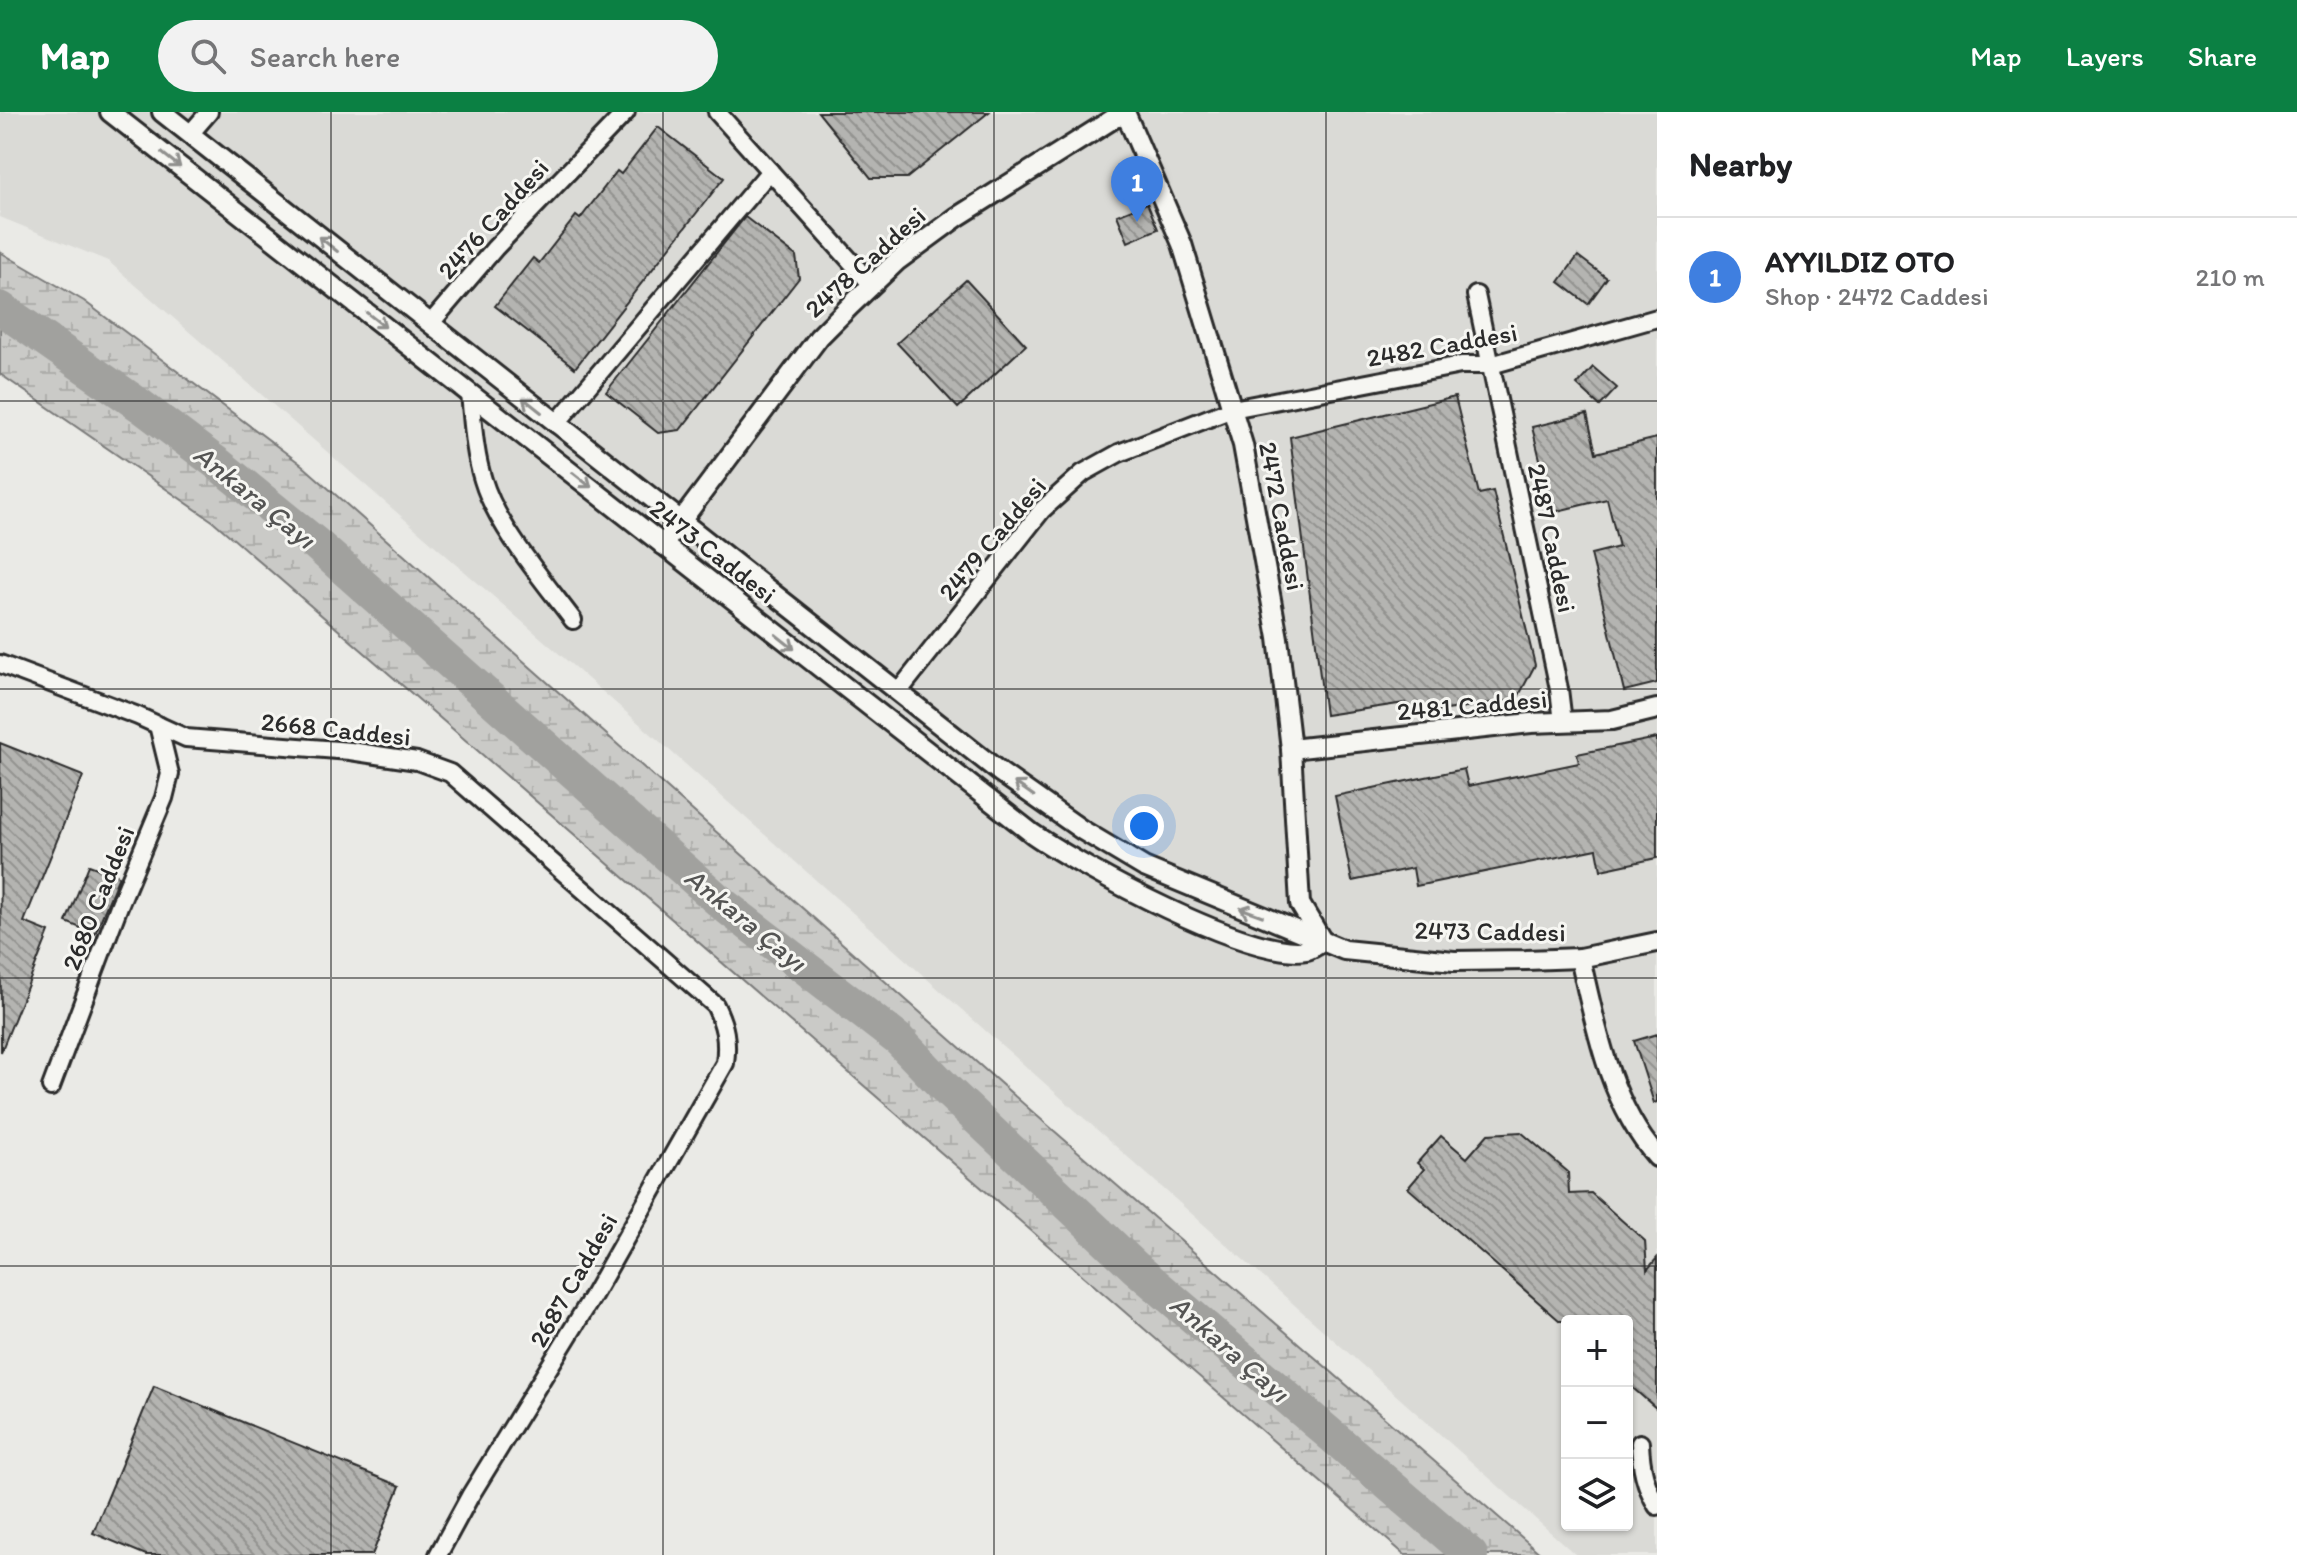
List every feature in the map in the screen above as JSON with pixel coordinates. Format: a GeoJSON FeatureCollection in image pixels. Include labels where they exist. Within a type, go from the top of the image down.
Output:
{"type":"FeatureCollection","features":[{"type":"Feature","properties":{"kind":"street","name":"2473 Caddesi"},"geometry":{"type":"LineString","coordinates":[[110,112],[880,717],[1062,854],[1156,904],[1244,940],[1306,950],[1323,942]]}},
{"type":"Feature","properties":{"kind":"street","name":"2473 Caddesi"},"geometry":{"type":"LineString","coordinates":[[162,112],[1001,773],[1104,844],[1170,879],[1287,924],[1344,950],[1454,961],[1580,958],[1657,942]]}},
{"type":"Feature","properties":{"kind":"street"},"geometry":{"type":"LineString","coordinates":[[190,134],[209,112]]}},
{"type":"Feature","properties":{"kind":"street","name":"2476 Caddesi"},"geometry":{"type":"LineString","coordinates":[[430,324],[495,248],[626,112]]}},
{"type":"Feature","properties":{"kind":"street"},"geometry":{"type":"LineString","coordinates":[[717,112],[872,285]]}},
{"type":"Feature","properties":{"kind":"street","name":"2478 Caddesi"},"geometry":{"type":"LineString","coordinates":[[663,545],[819,337],[897,261],[957,217],[1125,112]]}},
{"type":"Feature","properties":{"kind":"street","name":"2472 Caddesi"},"geometry":{"type":"LineString","coordinates":[[1125,112],[1182,244],[1243,445],[1278,638],[1291,749],[1300,904],[1323,942]]}},
{"type":"Feature","properties":{"kind":"street"},"geometry":{"type":"LineString","coordinates":[[556,424],[770,171]]}},
{"type":"Feature","properties":{"kind":"street","name":"2487 Caddesi"},"geometry":{"type":"LineString","coordinates":[[1476,295],[1559,689],[1563,722]]}},
{"type":"Feature","properties":{"kind":"street","name":"2482 Caddesi"},"geometry":{"type":"LineString","coordinates":[[1232,409],[1461,365],[1491,365],[1657,318]]}},
{"type":"Feature","properties":{"kind":"street"},"geometry":{"type":"LineString","coordinates":[[470,394],[476,454],[490,499],[517,544],[573,620]]}},
{"type":"Feature","properties":{"kind":"street","name":"2479 Caddesi"},"geometry":{"type":"LineString","coordinates":[[899,691],[1058,493],[1083,473],[1119,453],[1232,409]]}},
{"type":"Feature","properties":{"kind":"street","name":"2668 Caddesi"},"geometry":{"type":"LineString","coordinates":[[0,664],[186,738],[350,751],[417,761],[450,773],[715,1005],[724,1023]]}},
{"type":"Feature","properties":{"kind":"street","name":"2481 Caddesi"},"geometry":{"type":"LineString","coordinates":[[1291,749],[1531,723],[1612,720],[1657,709]]}},
{"type":"Feature","properties":{"kind":"street","name":"2680 Caddesi"},"geometry":{"type":"LineString","coordinates":[[51,1087],[119,906],[164,798],[170,774],[158,725]]}},
{"type":"Feature","properties":{"kind":"street"},"geometry":{"type":"LineString","coordinates":[[1580,958],[1596,1027],[1621,1105],[1642,1140],[1657,1157]]}},
{"type":"Feature","properties":{"kind":"street","name":"2687 Caddesi"},"geometry":{"type":"LineString","coordinates":[[438,1555],[470,1496],[591,1299],[725,1063],[728,1043],[724,1023]]}},
{"type":"Feature","properties":{"kind":"street"},"geometry":{"type":"LineString","coordinates":[[1640,1443],[1641,1469],[1657,1506]]}},
{"type":"Feature","properties":{"kind":"shaded area"},"geometry":{"type":"Polygon","coordinates":[[[0,112],[1657,112],[1657,1555],[1576,1555],[649,732],[108,261],[0,217],[0,112]]]}},
{"type":"Feature","properties":{"kind":"green space"},"geometry":{"type":"Polygon","coordinates":[[[0,252],[84,301],[302,465],[1044,1122],[1542,1555],[1405,1555],[214,522],[0,374],[0,252]]]}},
{"type":"Feature","properties":{"kind":"building"},"geometry":{"type":"Polygon","coordinates":[[[818,112],[989,112],[907,178],[871,178],[818,112]]]}},
{"type":"Feature","properties":{"kind":"building"},"geometry":{"type":"Polygon","coordinates":[[[658,127],[724,178],[575,368],[495,306],[533,258],[539,263],[576,216],[580,219],[617,171],[621,174],[658,127]]]}},
{"type":"Feature","properties":{"kind":"building"},"geometry":{"type":"Polygon","coordinates":[[[1147,203],[1158,229],[1128,242],[1117,215],[1147,203]]]}},
{"type":"Feature","properties":{"kind":"building"},"geometry":{"type":"Polygon","coordinates":[[[745,217],[796,256],[799,278],[680,430],[658,433],[606,392],[745,217]]]}},
{"type":"Feature","properties":{"kind":"building"},"geometry":{"type":"Polygon","coordinates":[[[1578,256],[1607,278],[1588,304],[1559,282],[1578,256]]]}},
{"type":"Feature","properties":{"kind":"building"},"geometry":{"type":"Polygon","coordinates":[[[966,280],[1026,345],[958,408],[897,343],[966,280]]]}},
{"type":"Feature","properties":{"kind":"building"},"geometry":{"type":"Polygon","coordinates":[[[1593,367],[1617,388],[1600,406],[1577,385],[1593,367]]]}},
{"type":"Feature","properties":{"kind":"building"},"geometry":{"type":"Polygon","coordinates":[[[1455,397],[1479,494],[1493,491],[1535,665],[1517,699],[1408,716],[1405,703],[1325,715],[1290,437],[1455,397]]]}},
{"type":"Feature","properties":{"kind":"building"},"geometry":{"type":"Polygon","coordinates":[[[1587,414],[1596,453],[1657,438],[1657,683],[1624,691],[1591,554],[1619,547],[1607,499],[1553,512],[1532,427],[1587,414]]]}},
{"type":"Feature","properties":{"kind":"building"},"geometry":{"type":"Polygon","coordinates":[[[1657,738],[1657,858],[1601,870],[1597,849],[1416,886],[1413,868],[1352,881],[1335,796],[1464,769],[1468,786],[1579,763],[1577,754],[1657,738]]]}},
{"type":"Feature","properties":{"kind":"building"},"geometry":{"type":"Polygon","coordinates":[[[0,743],[83,776],[24,922],[49,932],[1,1052],[0,743]]]}},
{"type":"Feature","properties":{"kind":"building"},"geometry":{"type":"Polygon","coordinates":[[[89,865],[119,876],[95,934],[66,922],[89,865]]]}},
{"type":"Feature","properties":{"kind":"building"},"geometry":{"type":"Polygon","coordinates":[[[1657,1034],[1657,1102],[1654,1103],[1634,1041],[1657,1034]]]}},
{"type":"Feature","properties":{"kind":"building"},"geometry":{"type":"Polygon","coordinates":[[[1521,1132],[1568,1172],[1569,1194],[1591,1193],[1645,1241],[1647,1270],[1657,1258],[1657,1409],[1633,1388],[1633,1315],[1561,1315],[1560,1321],[1408,1188],[1424,1169],[1417,1163],[1441,1136],[1467,1158],[1488,1134],[1521,1132]]]}},
{"type":"Feature","properties":{"kind":"building"},"geometry":{"type":"Polygon","coordinates":[[[154,1386],[400,1486],[372,1555],[146,1555],[93,1533],[154,1386]]]}},
{"type":"Feature","properties":{"kind":"waterway","name":"Ankara Çayı"},"geometry":{"type":"LineString","coordinates":[[0,308],[141,406],[315,543],[725,906],[899,1040],[949,1092],[1136,1268],[1471,1555]]}},
{"type":"Feature","properties":{"kind":"place","name":"AYYILDIZ OTO"},"geometry":{"type":"Point","coordinates":[1137,222]}}]}
